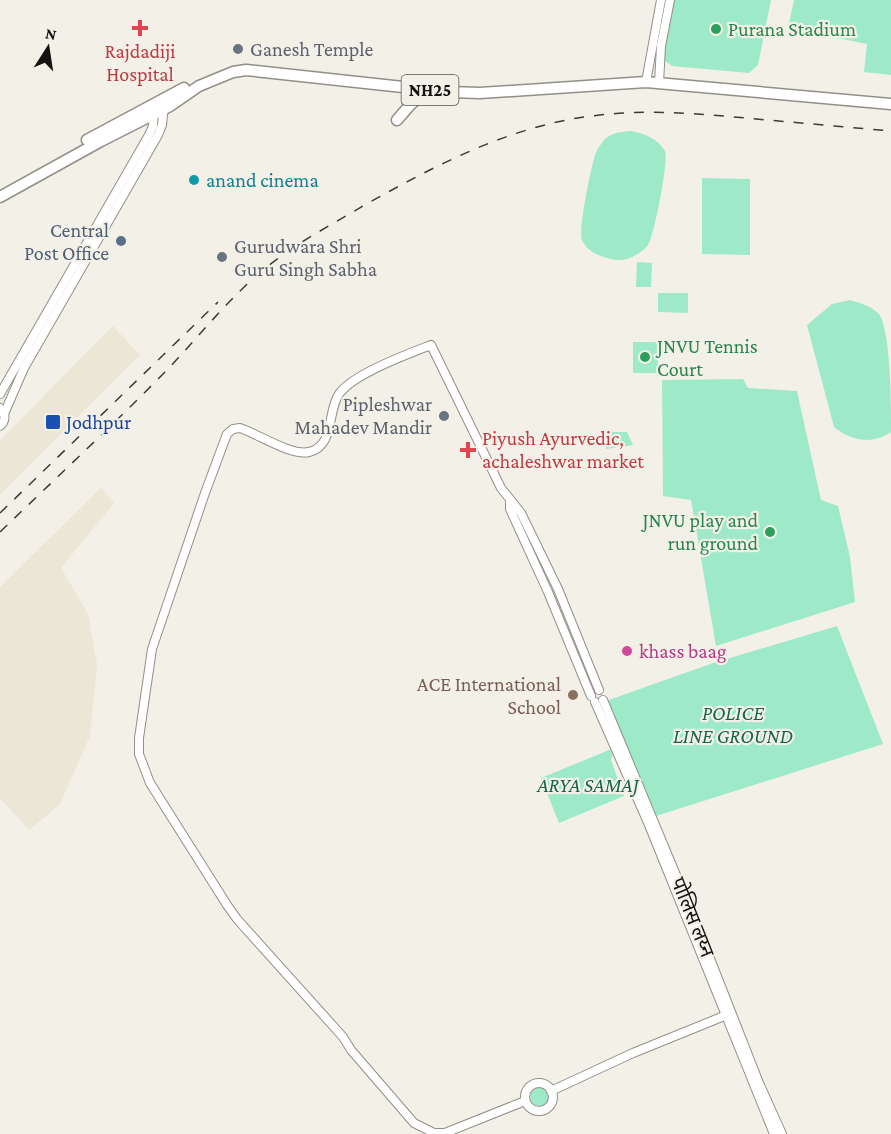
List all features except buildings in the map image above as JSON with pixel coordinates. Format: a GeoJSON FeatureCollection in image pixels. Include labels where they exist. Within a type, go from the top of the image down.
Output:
{"type":"FeatureCollection","features":[{"type":"Feature","properties":{"kind":"main road","name":"NH25"},"geometry":{"type":"LineString","coordinates":[[0,197],[159,107],[204,78],[247,64],[447,86],[653,79],[891,98]]}},
{"type":"Feature","properties":{"kind":"main road","name":"NH25"},"geometry":{"type":"LineString","coordinates":[[0,189],[129,117],[159,107],[210,81],[246,70],[428,90],[480,93],[653,79],[891,104]]}},
{"type":"Feature","properties":{"kind":"main road"},"geometry":{"type":"LineString","coordinates":[[397,120],[428,90]]}},
{"type":"Feature","properties":{"kind":"street"},"geometry":{"type":"LineString","coordinates":[[653,79],[661,0]]}},
{"type":"Feature","properties":{"kind":"street"},"geometry":{"type":"LineString","coordinates":[[653,79],[670,0]]}},
{"type":"Feature","properties":{"kind":"street"},"geometry":{"type":"LineString","coordinates":[[0,394],[149,135],[159,107]]}},
{"type":"Feature","properties":{"kind":"street"},"geometry":{"type":"LineString","coordinates":[[0,426],[4,422],[2,411],[24,368],[158,135],[162,125],[159,107]]}},
{"type":"Feature","properties":{"kind":"street"},"geometry":{"type":"LineString","coordinates":[[525,1101],[445,1133],[434,1133],[414,1123],[351,1050],[343,1037],[237,919],[150,783],[139,754],[139,738],[152,649],[227,434],[232,429],[240,428],[299,452],[313,450],[326,436],[335,401],[345,387],[360,376],[431,345],[501,488],[521,513],[558,589],[599,690],[604,694],[596,699]]}},
{"type":"Feature","properties":{"kind":"street"},"geometry":{"type":"LineString","coordinates":[[510,501],[510,508],[596,699],[782,1134]]}},
{"type":"Feature","properties":{"kind":"street"},"geometry":{"type":"LineString","coordinates":[[551,1090],[633,1053],[729,1014]]}},
{"type":"Feature","properties":{"kind":"street"},"geometry":{"type":"LineString","coordinates":[[729,1014],[774,1134]]}},
{"type":"Feature","properties":{"kind":"street"},"geometry":{"type":"LineString","coordinates":[[541,1083],[547,1085],[551,1090],[553,1100],[543,1110],[531,1108],[525,1101],[525,1093],[533,1084],[541,1083]]}},
{"type":"Feature","properties":{"kind":"shaded area"},"geometry":{"type":"Polygon","coordinates":[[[113,326],[140,355],[0,495],[0,440],[113,326]]]}},
{"type":"Feature","properties":{"kind":"shaded area"},"geometry":{"type":"Polygon","coordinates":[[[101,488],[114,503],[61,568],[88,614],[97,664],[90,736],[60,804],[29,830],[0,798],[0,587],[101,488]]]}},
{"type":"Feature","properties":{"kind":"green space","name":"Purana Stadium"},"geometry":{"type":"Polygon","coordinates":[[[673,0],[771,0],[758,65],[749,73],[672,66],[661,58],[673,0]]]}},
{"type":"Feature","properties":{"kind":"green space"},"geometry":{"type":"Polygon","coordinates":[[[794,0],[891,0],[891,75],[864,72],[867,44],[788,28],[794,0]]]}},
{"type":"Feature","properties":{"kind":"green space"},"geometry":{"type":"Polygon","coordinates":[[[631,131],[650,137],[662,147],[666,157],[665,168],[657,214],[648,245],[634,256],[616,260],[592,252],[584,245],[581,234],[582,223],[597,150],[611,135],[631,131]]]}},
{"type":"Feature","properties":{"kind":"green space"},"geometry":{"type":"Polygon","coordinates":[[[702,178],[750,179],[750,255],[702,254],[702,178]]]}},
{"type":"Feature","properties":{"kind":"green space"},"geometry":{"type":"Polygon","coordinates":[[[637,262],[652,263],[651,287],[636,287],[637,262]]]}},
{"type":"Feature","properties":{"kind":"green space"},"geometry":{"type":"Polygon","coordinates":[[[658,293],[688,293],[688,313],[658,312],[658,293]]]}},
{"type":"Feature","properties":{"kind":"green space"},"geometry":{"type":"Polygon","coordinates":[[[850,300],[869,307],[879,314],[886,336],[890,370],[891,432],[876,439],[862,440],[847,436],[834,427],[807,325],[832,304],[850,300]]]}},
{"type":"Feature","properties":{"kind":"green space","name":"JNVU Tennis Court"},"geometry":{"type":"Polygon","coordinates":[[[633,342],[658,342],[658,373],[633,373],[633,342]]]}},
{"type":"Feature","properties":{"kind":"green space","name":"JNVU play and run ground"},"geometry":{"type":"Polygon","coordinates":[[[743,379],[748,388],[797,391],[821,500],[838,506],[850,557],[855,602],[716,646],[691,500],[663,496],[662,382],[663,380],[743,379]]]}},
{"type":"Feature","properties":{"kind":"green space"},"geometry":{"type":"Polygon","coordinates":[[[605,432],[627,432],[633,445],[606,449],[605,432]]]}},
{"type":"Feature","properties":{"kind":"green space","name":"POLICE LINE GROUND"},"geometry":{"type":"Polygon","coordinates":[[[837,626],[883,744],[656,816],[606,701],[713,663],[837,626]]]}},
{"type":"Feature","properties":{"kind":"green space","name":"ARYA SAMAJ"},"geometry":{"type":"Polygon","coordinates":[[[614,748],[611,760],[624,796],[559,823],[541,778],[614,748]]]}},
{"type":"Feature","properties":{"kind":"green space"},"geometry":{"type":"Polygon","coordinates":[[[540,1086],[547,1089],[550,1096],[547,1103],[540,1106],[533,1103],[530,1096],[533,1089],[540,1086]]]}},
{"type":"Feature","properties":{"kind":"railway"},"geometry":{"type":"LineString","coordinates":[[0,532],[104,433],[177,359],[224,307],[262,271],[324,228],[448,161],[537,127],[620,113],[698,114],[891,131]]}},
{"type":"Feature","properties":{"kind":"railway"},"geometry":{"type":"LineString","coordinates":[[0,513],[218,302]]}},
{"type":"Feature","properties":{"kind":"place","name":"Rajdadiji Hospital"},"geometry":{"type":"Point","coordinates":[140,28]}},
{"type":"Feature","properties":{"kind":"place","name":"Purana Stadium"},"geometry":{"type":"Point","coordinates":[716,29]}},
{"type":"Feature","properties":{"kind":"place","name":"Ganesh Temple"},"geometry":{"type":"Point","coordinates":[238,49]}},
{"type":"Feature","properties":{"kind":"place","name":"anand cinema"},"geometry":{"type":"Point","coordinates":[194,180]}},
{"type":"Feature","properties":{"kind":"place","name":"Central Post Office"},"geometry":{"type":"Point","coordinates":[121,241]}},
{"type":"Feature","properties":{"kind":"place","name":"Gurudwara Shri Guru Singh Sabha"},"geometry":{"type":"Point","coordinates":[222,257]}},
{"type":"Feature","properties":{"kind":"place","name":"JNVU Tennis Court"},"geometry":{"type":"Point","coordinates":[645,357]}},
{"type":"Feature","properties":{"kind":"place","name":"Pipleshwar Mahadev Mandir"},"geometry":{"type":"Point","coordinates":[444,416]}},
{"type":"Feature","properties":{"kind":"place","name":"Jodhpur"},"geometry":{"type":"Point","coordinates":[53,422]}},
{"type":"Feature","properties":{"kind":"place","name":"Piyush Ayurvedic, achaleshwar market"},"geometry":{"type":"Point","coordinates":[468,450]}},
{"type":"Feature","properties":{"kind":"place","name":"JNVU play and run ground"},"geometry":{"type":"Point","coordinates":[770,532]}},
{"type":"Feature","properties":{"kind":"place","name":"khass baag"},"geometry":{"type":"Point","coordinates":[627,651]}},
{"type":"Feature","properties":{"kind":"place","name":"ACE International School"},"geometry":{"type":"Point","coordinates":[573,695]}}]}
